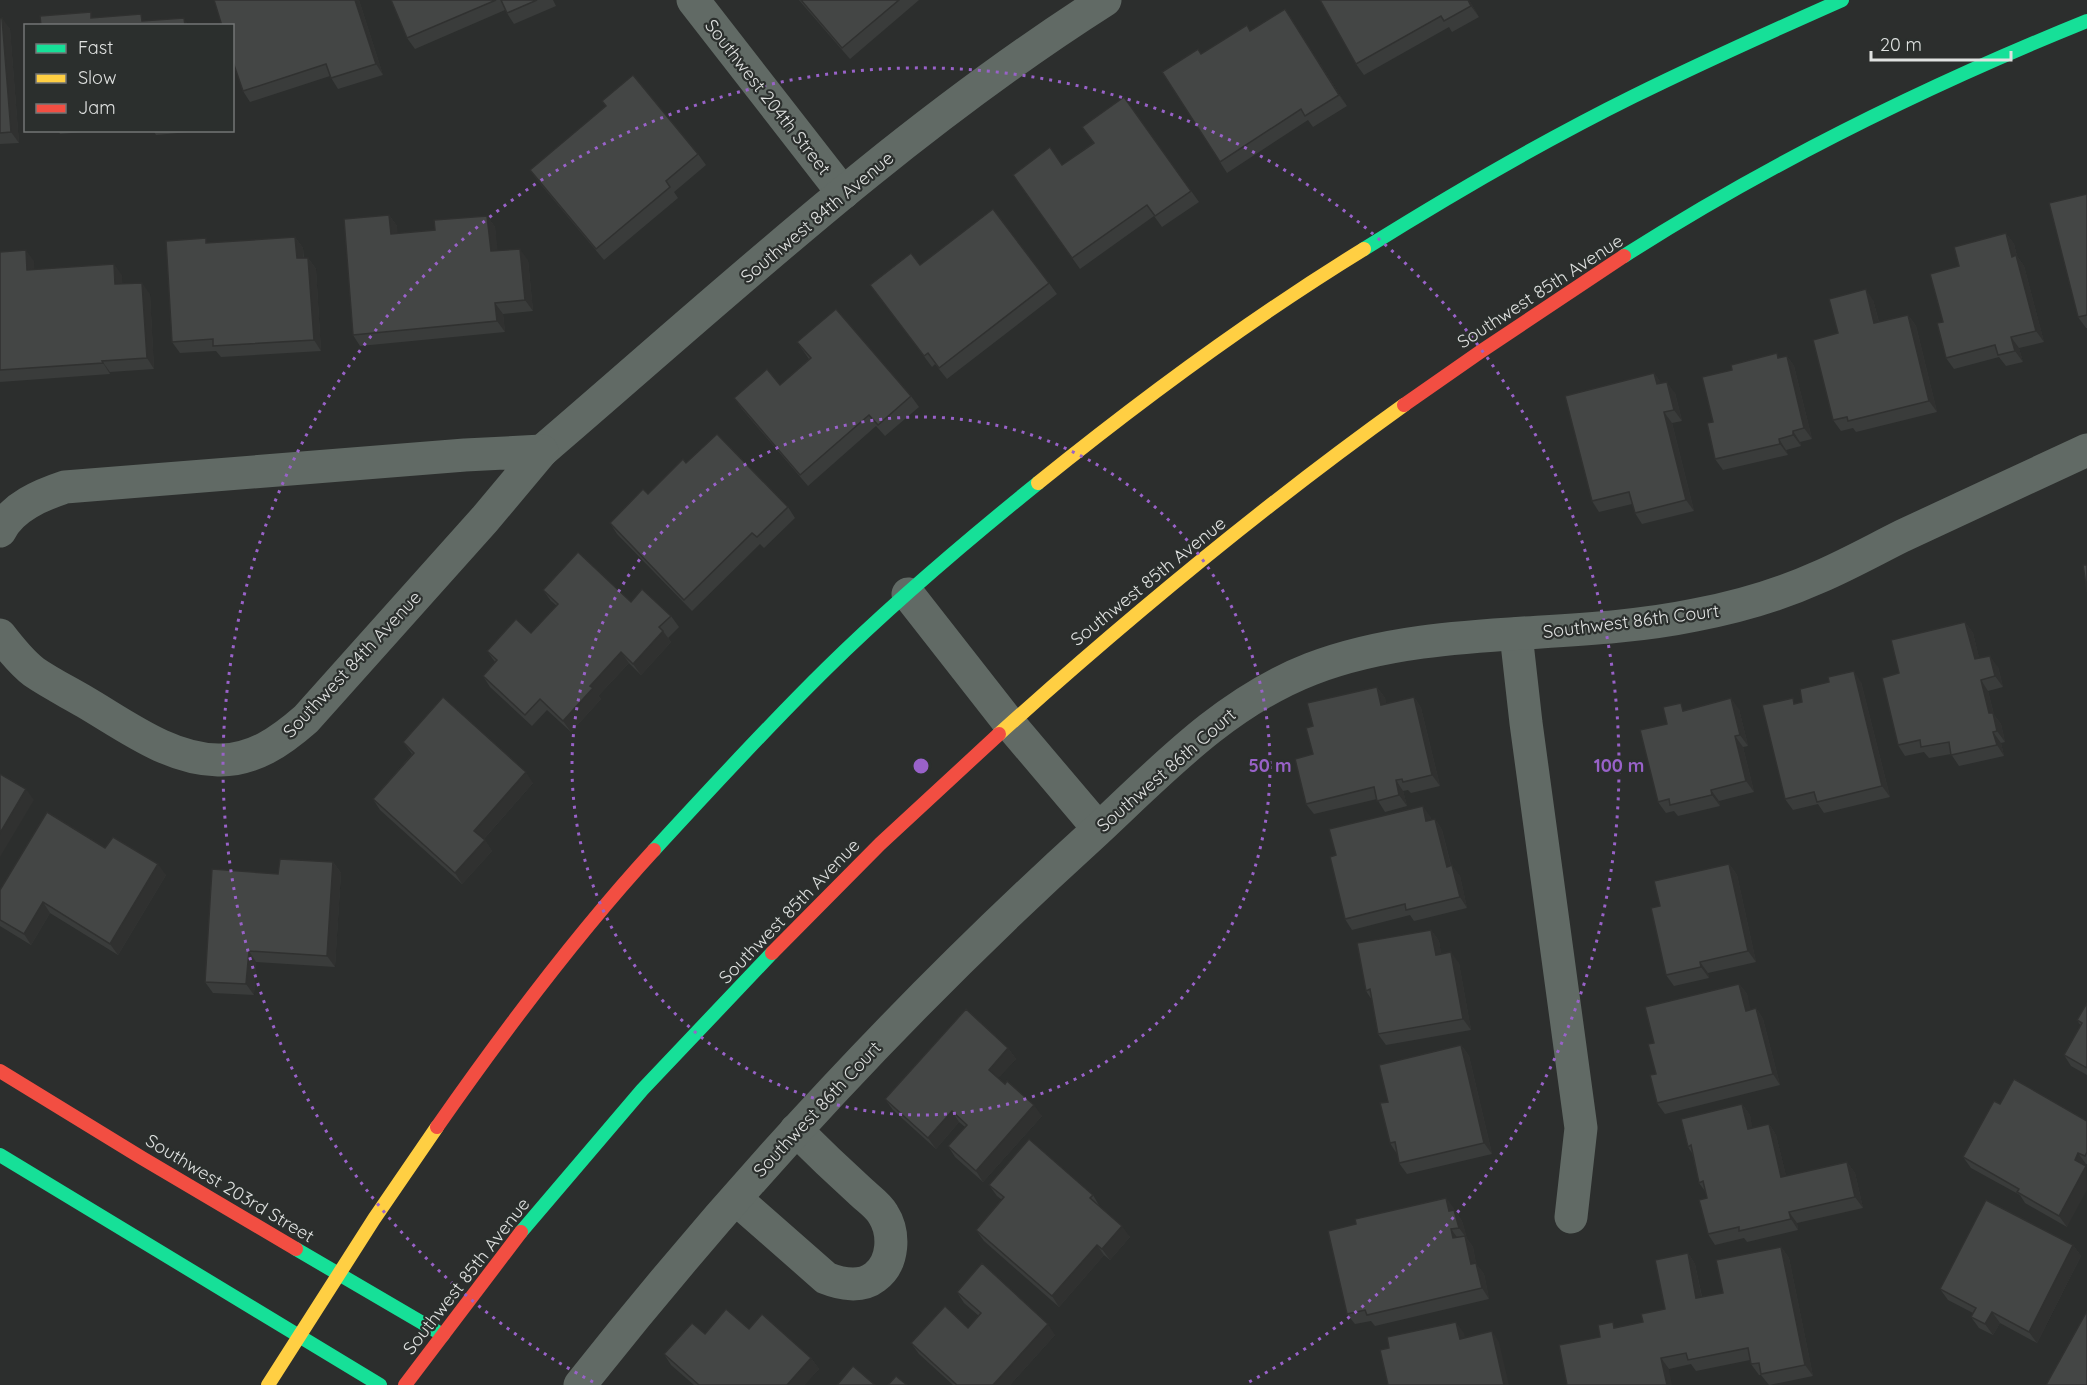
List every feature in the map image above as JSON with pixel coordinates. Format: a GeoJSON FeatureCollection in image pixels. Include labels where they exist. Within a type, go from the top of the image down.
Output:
{"type":"FeatureCollection","features":[{"type":"Feature","properties":{"kind":"street","name":"Southwest 204th Street"},"geometry":{"type":"LineString","coordinates":[[693,0],[843,194]]}},
{"type":"Feature","properties":{"kind":"street","name":"Southwest 84th Avenue"},"geometry":{"type":"LineString","coordinates":[[0,634],[33,671],[152,741],[182,755],[219,761],[263,751],[285,738],[306,719],[485,519],[542,451],[843,194],[993,78],[1105,0]]}},
{"type":"Feature","properties":{"kind":"street"},"geometry":{"type":"LineString","coordinates":[[268,1385],[411,1163],[497,1042],[605,905],[796,699],[865,632],[1001,512],[1133,407],[1273,307],[1445,198],[1633,94],[1842,0]]}},
{"type":"Feature","properties":{"kind":"street","name":"Southwest 85th Avenue"},"geometry":{"type":"LineString","coordinates":[[405,1385],[506,1251],[555,1191],[669,1062],[760,964],[847,876],[1009,723],[1144,606],[1282,497],[1438,381],[1587,279],[1743,184],[1815,145],[1971,68],[2087,21]]}},
{"type":"Feature","properties":{"kind":"street","name":"Southwest 86th Court"},"geometry":{"type":"LineString","coordinates":[[580,1385],[736,1199],[844,1077],[977,942],[1098,828],[1165,766],[1247,700],[1311,669],[1379,649],[1463,638],[1586,630],[1690,616],[1756,601],[1820,577],[2087,450]]}},
{"type":"Feature","properties":{"kind":"street"},"geometry":{"type":"LineString","coordinates":[[0,531],[5,520],[38,496],[65,487],[465,455],[542,451]]}},
{"type":"Feature","properties":{"kind":"street"},"geometry":{"type":"LineString","coordinates":[[908,594],[1009,723],[1098,828]]}},
{"type":"Feature","properties":{"kind":"street"},"geometry":{"type":"LineString","coordinates":[[1516,634],[1581,1128],[1571,1217]]}},
{"type":"Feature","properties":{"kind":"street","name":"Southwest 203rd Street"},"geometry":{"type":"LineString","coordinates":[[0,1071],[443,1335]]}},
{"type":"Feature","properties":{"kind":"street"},"geometry":{"type":"LineString","coordinates":[[736,1199],[826,1278],[840,1283],[858,1284],[873,1280],[883,1270],[890,1249],[890,1232],[883,1213],[796,1130]]}},
{"type":"Feature","properties":{"kind":"street"},"geometry":{"type":"LineString","coordinates":[[0,1155],[380,1385]]}},
{"type":"Feature","properties":{"kind":"building"},"geometry":{"type":"Polygon","coordinates":[[[214,0],[355,0],[376,64],[331,78],[326,64],[243,91],[234,65],[234,24],[221,24],[214,0]]]}},
{"type":"Feature","properties":{"kind":"building"},"geometry":{"type":"Polygon","coordinates":[[[391,0],[496,0],[407,38],[391,0]]]}},
{"type":"Feature","properties":{"kind":"building"},"geometry":{"type":"Polygon","coordinates":[[[501,0],[537,0],[507,13],[501,0]]]}},
{"type":"Feature","properties":{"kind":"building"},"geometry":{"type":"Polygon","coordinates":[[[801,0],[899,0],[842,48],[801,0]]]}},
{"type":"Feature","properties":{"kind":"building"},"geometry":{"type":"Polygon","coordinates":[[[1320,0],[1468,0],[1471,6],[1444,21],[1441,16],[1356,64],[1320,0]]]}},
{"type":"Feature","properties":{"kind":"building"},"geometry":{"type":"Polygon","coordinates":[[[1285,9],[1339,95],[1305,116],[1301,109],[1220,162],[1162,72],[1198,49],[1201,54],[1247,25],[1250,31],[1285,9]]]}},
{"type":"Feature","properties":{"kind":"building"},"geometry":{"type":"Polygon","coordinates":[[[91,12],[91,18],[141,14],[142,21],[184,18],[185,24],[41,24],[40,16],[91,12]]]}},
{"type":"Feature","properties":{"kind":"building"},"geometry":{"type":"Polygon","coordinates":[[[2,18],[11,132],[0,133],[0,19],[2,18]]]}},
{"type":"Feature","properties":{"kind":"building"},"geometry":{"type":"Polygon","coordinates":[[[633,75],[698,154],[666,181],[670,187],[596,249],[530,170],[606,106],[602,101],[633,75]]]}},
{"type":"Feature","properties":{"kind":"building"},"geometry":{"type":"Polygon","coordinates":[[[1124,97],[1191,191],[1155,216],[1147,205],[1072,258],[1013,175],[1050,147],[1062,165],[1094,143],[1082,127],[1124,97]]]}},
{"type":"Feature","properties":{"kind":"building"},"geometry":{"type":"Polygon","coordinates":[[[2087,194],[2087,315],[2078,317],[2049,203],[2087,194]]]}},
{"type":"Feature","properties":{"kind":"building"},"geometry":{"type":"Polygon","coordinates":[[[993,209],[1049,283],[939,368],[928,353],[924,356],[870,285],[911,253],[920,265],[993,209]]]}},
{"type":"Feature","properties":{"kind":"building"},"geometry":{"type":"Polygon","coordinates":[[[389,215],[391,234],[435,230],[434,220],[487,216],[491,251],[520,249],[525,300],[495,303],[497,321],[353,335],[344,219],[389,215]]]}},
{"type":"Feature","properties":{"kind":"building"},"geometry":{"type":"Polygon","coordinates":[[[2006,233],[2012,257],[2016,255],[2036,331],[2011,337],[2015,351],[1998,355],[1995,345],[1946,358],[1937,323],[1943,322],[1930,274],[1959,266],[1954,247],[2006,233]]]}},
{"type":"Feature","properties":{"kind":"building"},"geometry":{"type":"Polygon","coordinates":[[[295,237],[297,258],[308,258],[314,340],[213,346],[213,339],[172,342],[166,241],[206,238],[206,243],[295,237]]]}},
{"type":"Feature","properties":{"kind":"building"},"geometry":{"type":"Polygon","coordinates":[[[26,250],[27,270],[114,264],[115,284],[142,283],[147,358],[0,370],[0,252],[26,250]]]}},
{"type":"Feature","properties":{"kind":"building"},"geometry":{"type":"Polygon","coordinates":[[[1866,289],[1874,323],[1908,315],[1929,401],[1848,421],[1847,417],[1833,420],[1813,340],[1838,333],[1829,299],[1866,289]]]}},
{"type":"Feature","properties":{"kind":"building"},"geometry":{"type":"Polygon","coordinates":[[[836,309],[911,396],[878,425],[869,415],[800,475],[734,398],[767,369],[780,385],[811,358],[797,342],[836,309]]]}},
{"type":"Feature","properties":{"kind":"building"},"geometry":{"type":"Polygon","coordinates":[[[1777,353],[1778,358],[1787,356],[1804,428],[1793,431],[1793,435],[1779,439],[1780,444],[1715,459],[1707,423],[1713,422],[1702,377],[1732,370],[1731,365],[1777,353]]]}},
{"type":"Feature","properties":{"kind":"building"},"geometry":{"type":"Polygon","coordinates":[[[1654,373],[1657,384],[1667,382],[1674,410],[1664,412],[1686,500],[1635,513],[1629,492],[1592,501],[1565,396],[1654,373]]]}},
{"type":"Feature","properties":{"kind":"building"},"geometry":{"type":"Polygon","coordinates":[[[717,434],[788,507],[757,537],[752,533],[684,600],[610,523],[643,489],[648,494],[683,459],[686,463],[717,434]]]}},
{"type":"Feature","properties":{"kind":"building"},"geometry":{"type":"Polygon","coordinates":[[[578,552],[631,602],[642,589],[671,616],[659,627],[663,631],[633,664],[621,652],[590,686],[593,688],[563,721],[540,699],[525,715],[483,676],[497,660],[487,651],[516,619],[531,633],[558,604],[543,590],[578,552]]]}},
{"type":"Feature","properties":{"kind":"building"},"geometry":{"type":"Polygon","coordinates":[[[2083,565],[2087,565],[2087,592],[2083,565]]]}},
{"type":"Feature","properties":{"kind":"building"},"geometry":{"type":"Polygon","coordinates":[[[1965,622],[1975,659],[1990,656],[1995,676],[1981,680],[1989,713],[1993,713],[1997,731],[1993,732],[1997,745],[1951,755],[1949,742],[1921,747],[1920,740],[1898,745],[1882,678],[1899,673],[1891,640],[1965,622]]]}},
{"type":"Feature","properties":{"kind":"building"},"geometry":{"type":"Polygon","coordinates":[[[1854,671],[1882,786],[1817,802],[1814,792],[1785,799],[1762,705],[1793,698],[1794,704],[1802,702],[1800,689],[1829,682],[1828,677],[1854,671]]]}},
{"type":"Feature","properties":{"kind":"building"},"geometry":{"type":"Polygon","coordinates":[[[1377,687],[1381,705],[1414,697],[1432,775],[1403,782],[1402,779],[1396,780],[1399,795],[1377,801],[1374,787],[1306,804],[1295,759],[1313,754],[1306,728],[1313,726],[1307,703],[1377,687]]]}},
{"type":"Feature","properties":{"kind":"building"},"geometry":{"type":"Polygon","coordinates":[[[443,697],[526,772],[474,831],[485,840],[455,873],[373,799],[414,753],[403,742],[443,697]]]}},
{"type":"Feature","properties":{"kind":"building"},"geometry":{"type":"Polygon","coordinates":[[[1731,698],[1740,735],[1735,736],[1746,781],[1711,790],[1712,795],[1670,805],[1669,799],[1658,802],[1640,730],[1667,724],[1663,707],[1681,703],[1683,711],[1731,698]]]}},
{"type":"Feature","properties":{"kind":"building"},"geometry":{"type":"Polygon","coordinates":[[[0,774],[26,789],[0,833],[0,774]]]}},
{"type":"Feature","properties":{"kind":"building"},"geometry":{"type":"Polygon","coordinates":[[[1423,806],[1426,821],[1435,819],[1447,867],[1452,865],[1460,897],[1406,910],[1405,904],[1345,919],[1330,857],[1336,855],[1329,829],[1423,806]]]}},
{"type":"Feature","properties":{"kind":"building"},"geometry":{"type":"Polygon","coordinates":[[[47,812],[105,848],[113,837],[158,864],[110,944],[43,902],[24,934],[0,920],[0,890],[47,812]]]}},
{"type":"Feature","properties":{"kind":"building"},"geometry":{"type":"Polygon","coordinates":[[[280,859],[333,862],[327,956],[249,951],[246,984],[205,982],[212,869],[278,874],[280,859]]]}},
{"type":"Feature","properties":{"kind":"building"},"geometry":{"type":"Polygon","coordinates":[[[1729,864],[1748,951],[1700,962],[1701,967],[1666,975],[1651,908],[1660,906],[1654,881],[1729,864]]]}},
{"type":"Feature","properties":{"kind":"building"},"geometry":{"type":"Polygon","coordinates":[[[1431,930],[1436,955],[1451,952],[1463,1019],[1378,1034],[1370,989],[1366,991],[1357,943],[1431,930]]]}},
{"type":"Feature","properties":{"kind":"building"},"geometry":{"type":"Polygon","coordinates":[[[1739,984],[1746,1011],[1756,1008],[1773,1074],[1657,1103],[1650,1075],[1656,1074],[1648,1044],[1654,1043],[1645,1007],[1739,984]]]}},
{"type":"Feature","properties":{"kind":"building"},"geometry":{"type":"Polygon","coordinates":[[[2087,1003],[2087,1068],[2064,1055],[2082,1023],[2077,1020],[2087,1003]]]}},
{"type":"Feature","properties":{"kind":"building"},"geometry":{"type":"Polygon","coordinates":[[[966,1009],[1008,1048],[989,1070],[1005,1084],[1007,1081],[1034,1105],[976,1171],[948,1146],[967,1125],[952,1111],[928,1138],[885,1099],[966,1009]]]}},
{"type":"Feature","properties":{"kind":"building"},"geometry":{"type":"Polygon","coordinates":[[[1461,1045],[1484,1143],[1399,1163],[1395,1142],[1390,1143],[1380,1103],[1388,1102],[1379,1065],[1461,1045]]]}},
{"type":"Feature","properties":{"kind":"building"},"geometry":{"type":"Polygon","coordinates":[[[2014,1079],[2087,1121],[2087,1152],[2085,1156],[2078,1153],[2075,1160],[2086,1166],[2059,1216],[2017,1192],[2019,1189],[1963,1157],[1994,1101],[2000,1104],[2014,1079]]]}},
{"type":"Feature","properties":{"kind":"building"},"geometry":{"type":"Polygon","coordinates":[[[1742,1104],[1748,1129],[1769,1124],[1781,1177],[1847,1162],[1855,1197],[1789,1212],[1791,1219],[1739,1231],[1739,1227],[1708,1234],[1699,1200],[1707,1198],[1703,1181],[1699,1183],[1691,1145],[1688,1147],[1681,1119],[1742,1104]]]}},
{"type":"Feature","properties":{"kind":"building"},"geometry":{"type":"Polygon","coordinates":[[[1029,1139],[1093,1195],[1090,1198],[1122,1226],[1102,1249],[1097,1245],[1052,1296],[976,1230],[1004,1197],[989,1185],[1029,1139]]]}},
{"type":"Feature","properties":{"kind":"building"},"geometry":{"type":"Polygon","coordinates":[[[1446,1198],[1449,1211],[1454,1210],[1459,1228],[1451,1229],[1453,1238],[1465,1236],[1471,1264],[1476,1263],[1482,1288],[1367,1315],[1365,1310],[1347,1314],[1328,1231],[1356,1224],[1355,1219],[1446,1198]]]}},
{"type":"Feature","properties":{"kind":"building"},"geometry":{"type":"Polygon","coordinates":[[[1986,1200],[2073,1245],[2029,1332],[1992,1312],[1985,1324],[1971,1317],[1976,1308],[1940,1289],[1986,1200]]]}},
{"type":"Feature","properties":{"kind":"building"},"geometry":{"type":"Polygon","coordinates":[[[1781,1247],[1805,1365],[1761,1374],[1759,1363],[1751,1364],[1748,1348],[1688,1360],[1686,1353],[1661,1358],[1667,1385],[1567,1385],[1559,1345],[1600,1337],[1598,1325],[1613,1322],[1614,1328],[1643,1322],[1641,1314],[1665,1309],[1655,1260],[1688,1253],[1696,1298],[1723,1293],[1716,1260],[1781,1247]]]}},
{"type":"Feature","properties":{"kind":"building"},"geometry":{"type":"Polygon","coordinates":[[[982,1263],[1048,1324],[993,1385],[957,1385],[911,1343],[945,1306],[968,1328],[981,1313],[957,1292],[982,1263]]]}},
{"type":"Feature","properties":{"kind":"building"},"geometry":{"type":"Polygon","coordinates":[[[726,1309],[749,1329],[762,1314],[811,1358],[787,1385],[699,1385],[664,1354],[692,1323],[705,1334],[726,1309]]]}},
{"type":"Feature","properties":{"kind":"building"},"geometry":{"type":"Polygon","coordinates":[[[2087,1311],[2087,1385],[2046,1385],[2087,1311]]]}},
{"type":"Feature","properties":{"kind":"building"},"geometry":{"type":"Polygon","coordinates":[[[1456,1322],[1460,1339],[1492,1331],[1504,1385],[1388,1385],[1380,1350],[1389,1348],[1387,1337],[1456,1322]]]}},
{"type":"Feature","properties":{"kind":"building"},"geometry":{"type":"Polygon","coordinates":[[[853,1366],[875,1385],[837,1385],[853,1366]]]}},
{"type":"Feature","properties":{"kind":"building"},"geometry":{"type":"Polygon","coordinates":[[[896,1376],[907,1385],[888,1385],[896,1376]]]}},
{"type":"Feature","properties":{"kind":"traffic: fast"},"geometry":{"type":"LineString","coordinates":[[1364,249],[1497,169],[1599,114],[1660,83],[1842,0]]}},
{"type":"Feature","properties":{"kind":"traffic: fast"},"geometry":{"type":"LineString","coordinates":[[1624,256],[1736,189],[1850,128],[1967,72],[2087,21]]}},
{"type":"Feature","properties":{"kind":"traffic: fast"},"geometry":{"type":"LineString","coordinates":[[654,850],[760,736],[851,644],[930,573],[1038,483]]}},
{"type":"Feature","properties":{"kind":"traffic: fast"},"geometry":{"type":"LineString","coordinates":[[521,1232],[642,1090],[772,953]]}},
{"type":"Feature","properties":{"kind":"traffic: fast"},"geometry":{"type":"LineString","coordinates":[[0,1155],[380,1385]]}},
{"type":"Feature","properties":{"kind":"traffic: fast"},"geometry":{"type":"LineString","coordinates":[[296,1249],[443,1335]]}},
{"type":"Feature","properties":{"kind":"traffic: slow"},"geometry":{"type":"LineString","coordinates":[[1038,483],[1197,361],[1280,303],[1364,249]]}},
{"type":"Feature","properties":{"kind":"traffic: slow"},"geometry":{"type":"LineString","coordinates":[[999,734],[1197,564],[1351,443],[1404,405]]}},
{"type":"Feature","properties":{"kind":"traffic: slow"},"geometry":{"type":"LineString","coordinates":[[268,1385],[374,1219],[437,1127]]}},
{"type":"Feature","properties":{"kind":"traffic: jam"},"geometry":{"type":"LineString","coordinates":[[1404,405],[1624,256]]}},
{"type":"Feature","properties":{"kind":"traffic: jam"},"geometry":{"type":"LineString","coordinates":[[772,953],[880,844],[999,734]]}},
{"type":"Feature","properties":{"kind":"traffic: jam"},"geometry":{"type":"LineString","coordinates":[[437,1127],[541,985],[596,916],[654,850]]}},
{"type":"Feature","properties":{"kind":"traffic: jam"},"geometry":{"type":"LineString","coordinates":[[0,1071],[296,1249]]}},
{"type":"Feature","properties":{"kind":"traffic: jam"},"geometry":{"type":"LineString","coordinates":[[405,1385],[521,1232]]}}]}
